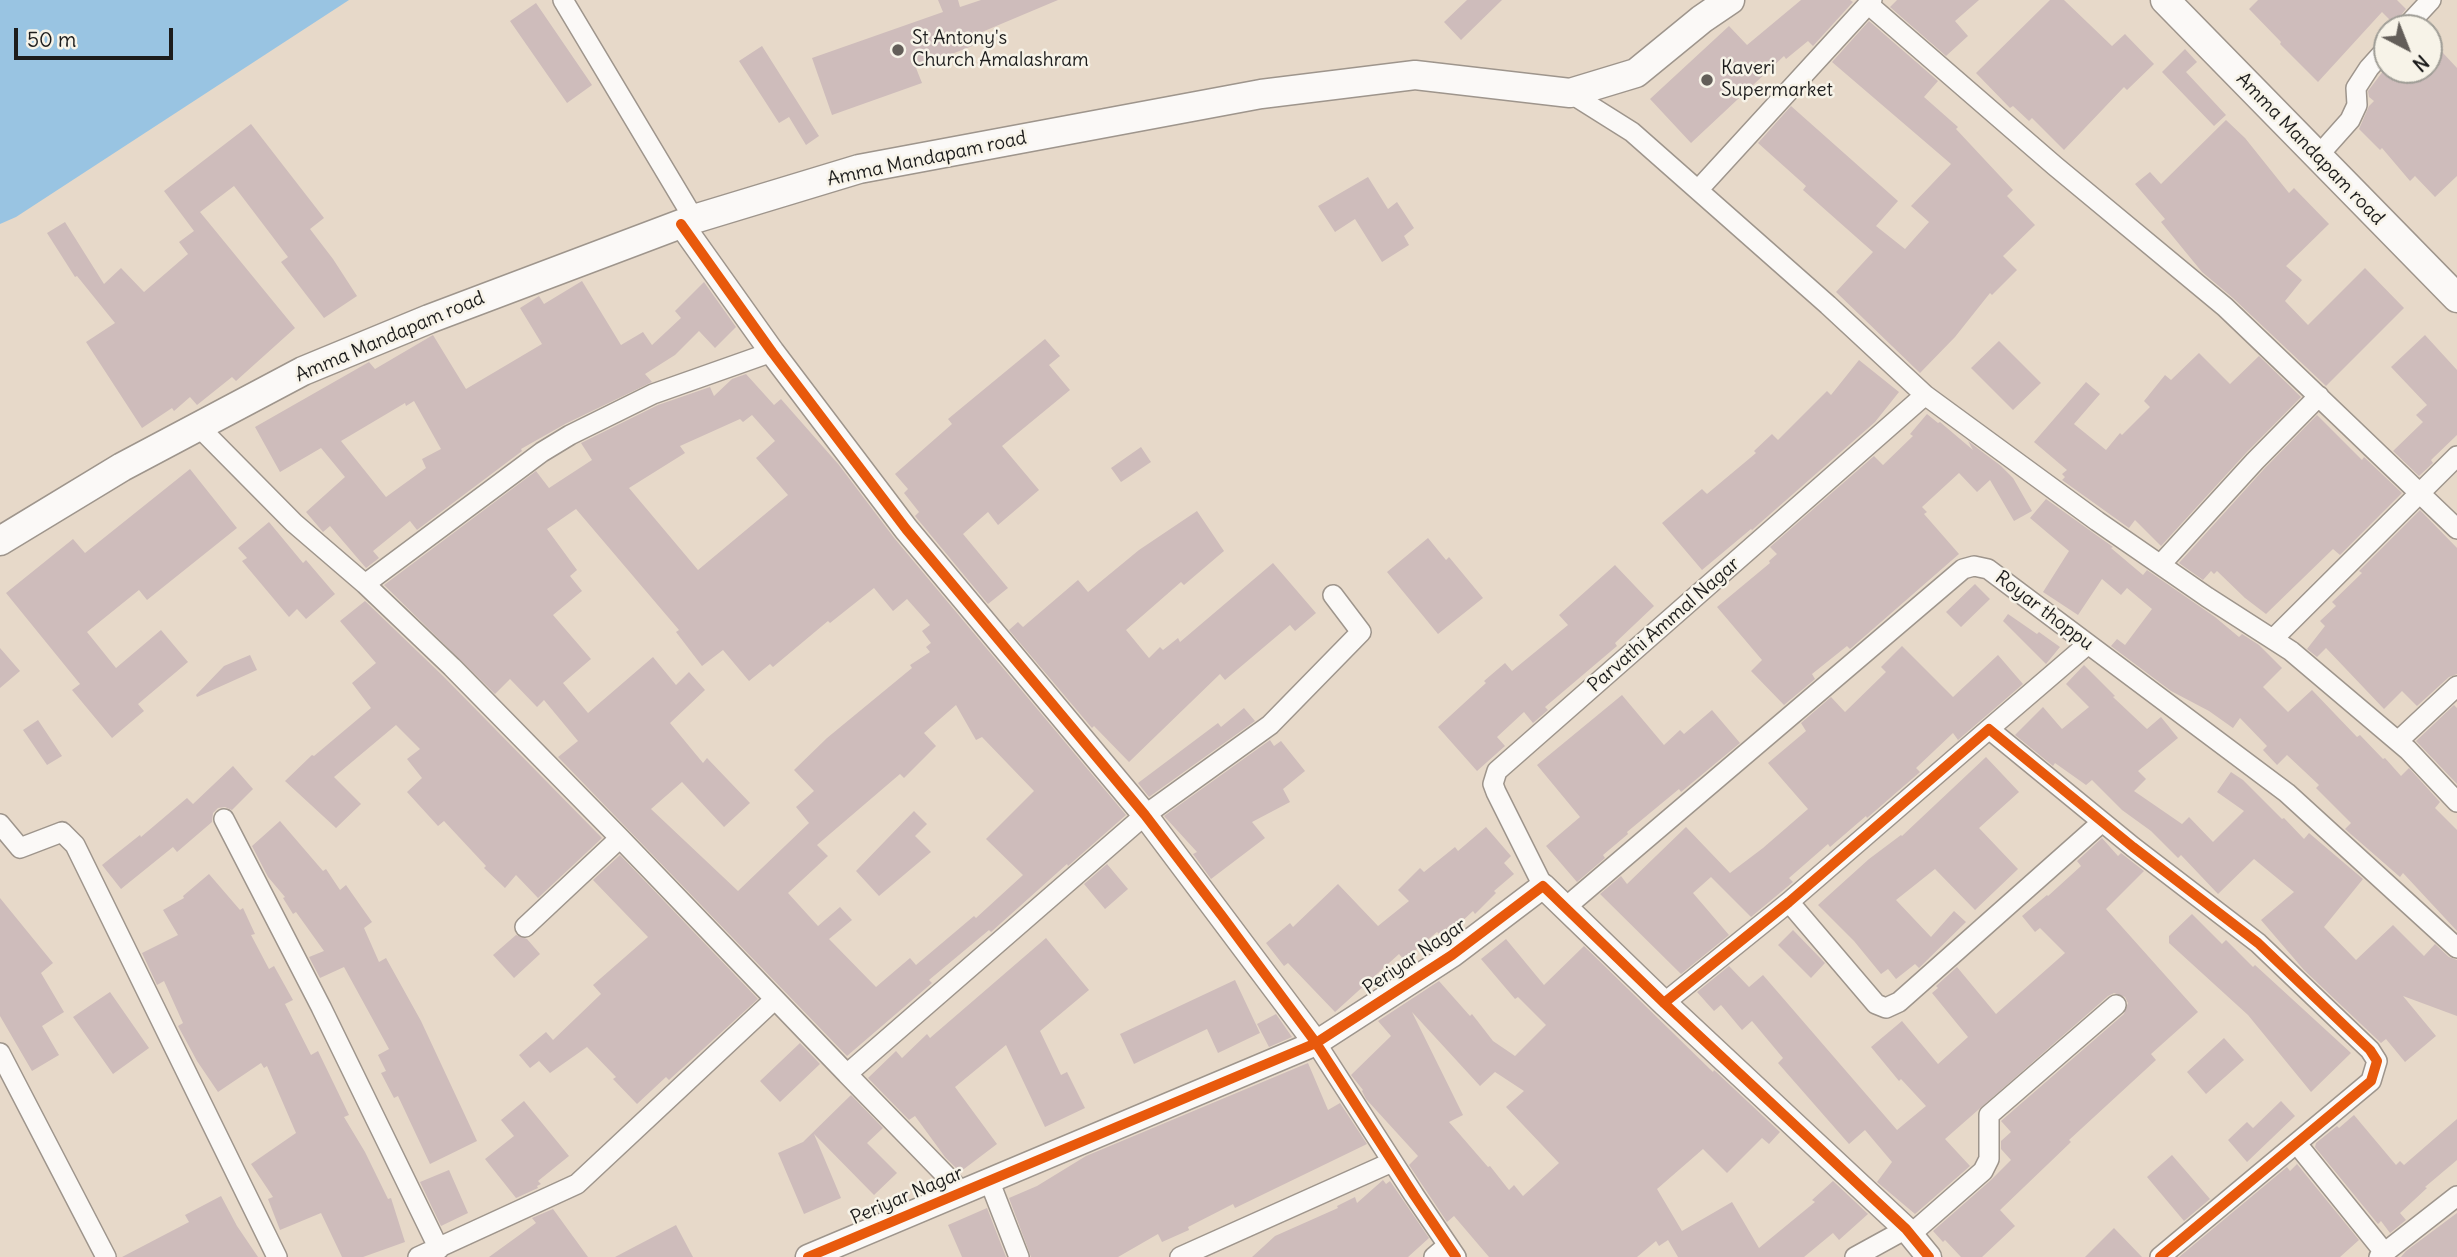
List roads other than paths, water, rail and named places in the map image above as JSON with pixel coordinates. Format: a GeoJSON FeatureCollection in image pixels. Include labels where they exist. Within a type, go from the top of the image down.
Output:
{"type":"FeatureCollection","features":[{"type":"Feature","properties":{"kind":"main road","name":"Amma Mandapam road"},"geometry":{"type":"LineString","coordinates":[[0,541],[122,467],[303,372],[429,319],[687,221],[859,169],[1261,94],[1415,75],[1570,93],[1636,73],[1702,19],[1730,0]]}},
{"type":"Feature","properties":{"kind":"main road","name":"Amma Mandapam road"},"geometry":{"type":"LineString","coordinates":[[2175,4],[2317,157],[2457,298]]}},
{"type":"Feature","properties":{"kind":"street"},"geometry":{"type":"LineString","coordinates":[[563,0],[687,221],[772,352],[906,529],[1145,815],[1316,1043],[1446,1253]]}},
{"type":"Feature","properties":{"kind":"street"},"geometry":{"type":"LineString","coordinates":[[2418,14],[2431,0]]}},
{"type":"Feature","properties":{"kind":"street"},"geometry":{"type":"LineString","coordinates":[[1698,190],[1870,2],[2055,166],[2225,307],[2457,529]]}},
{"type":"Feature","properties":{"kind":"street"},"geometry":{"type":"LineString","coordinates":[[2317,157],[2350,120],[2357,105],[2356,88],[2373,64]]}},
{"type":"Feature","properties":{"kind":"street"},"geometry":{"type":"LineString","coordinates":[[1570,93],[1632,132],[1828,305],[1925,395],[2097,522],[2207,597],[2274,638],[2398,741],[2457,802]]}},
{"type":"Feature","properties":{"kind":"street"},"geometry":{"type":"LineString","coordinates":[[365,583],[542,452],[570,435],[653,394],[772,352]]}},
{"type":"Feature","properties":{"kind":"street","name":"Parvathi Ammal Nagar"},"geometry":{"type":"LineString","coordinates":[[1543,886],[1496,792],[1493,784],[1497,771],[1925,395]]}},
{"type":"Feature","properties":{"kind":"street"},"geometry":{"type":"LineString","coordinates":[[2161,564],[2319,396]]}},
{"type":"Feature","properties":{"kind":"street"},"geometry":{"type":"LineString","coordinates":[[199,427],[293,523],[365,583],[452,667],[962,1192]]}},
{"type":"Feature","properties":{"kind":"street"},"geometry":{"type":"LineString","coordinates":[[2274,638],[2457,456]]}},
{"type":"Feature","properties":{"kind":"street","name":"Royar thoppu"},"geometry":{"type":"LineString","coordinates":[[1566,908],[1963,569],[1974,566],[1988,569],[2287,793],[2457,948]]}},
{"type":"Feature","properties":{"kind":"street"},"geometry":{"type":"LineString","coordinates":[[846,1074],[1145,815],[1270,725],[1361,632],[1333,595]]}},
{"type":"Feature","properties":{"kind":"street"},"geometry":{"type":"LineString","coordinates":[[1664,1003],[1789,902],[2088,644]]}},
{"type":"Feature","properties":{"kind":"street"},"geometry":{"type":"LineString","coordinates":[[2398,741],[2457,686]]}},
{"type":"Feature","properties":{"kind":"street"},"geometry":{"type":"LineString","coordinates":[[1989,729],[2102,822],[2258,943],[2370,1050],[2377,1061],[2371,1081],[2160,1257]]}},
{"type":"Feature","properties":{"kind":"street"},"geometry":{"type":"LineString","coordinates":[[224,819],[321,1007],[439,1249]]}},
{"type":"Feature","properties":{"kind":"street"},"geometry":{"type":"LineString","coordinates":[[1789,902],[1875,1003],[1886,1008],[1899,1002],[2102,822]]}},
{"type":"Feature","properties":{"kind":"street"},"geometry":{"type":"LineString","coordinates":[[0,824],[20,848],[62,832],[75,845],[277,1257]]}},
{"type":"Feature","properties":{"kind":"street"},"geometry":{"type":"LineString","coordinates":[[525,927],[620,838]]}},
{"type":"Feature","properties":{"kind":"street"},"geometry":{"type":"LineString","coordinates":[[1543,886],[1909,1232],[1929,1257]]}},
{"type":"Feature","properties":{"kind":"street","name":"Periyar Nagar"},"geometry":{"type":"LineString","coordinates":[[808,1257],[1316,1043],[1452,955],[1543,886]]}},
{"type":"Feature","properties":{"kind":"street"},"geometry":{"type":"LineString","coordinates":[[418,1257],[577,1184],[774,1000]]}},
{"type":"Feature","properties":{"kind":"street"},"geometry":{"type":"LineString","coordinates":[[1855,1257],[1909,1232],[1983,1171],[1989,1158],[1989,1115],[2116,1006]]}},
{"type":"Feature","properties":{"kind":"street"},"geometry":{"type":"LineString","coordinates":[[0,1053],[106,1257]]}},
{"type":"Feature","properties":{"kind":"street"},"geometry":{"type":"LineString","coordinates":[[2297,1144],[2382,1255],[2457,1196]]}},
{"type":"Feature","properties":{"kind":"street"},"geometry":{"type":"LineString","coordinates":[[1180,1257],[1392,1162]]}},
{"type":"Feature","properties":{"kind":"street"},"geometry":{"type":"LineString","coordinates":[[989,1181],[1019,1257]]}},
{"type":"Feature","properties":{"kind":"water"},"geometry":{"type":"Polygon","coordinates":[[[0,0],[349,0],[16,217],[0,224],[0,0]]]}},
{"type":"Feature","properties":{"kind":"place","name":"St Antony's Church Amalashram"},"geometry":{"type":"Point","coordinates":[898,50]}},
{"type":"Feature","properties":{"kind":"place","name":"Kaveri Supermarket"},"geometry":{"type":"Point","coordinates":[1707,80]}}]}
